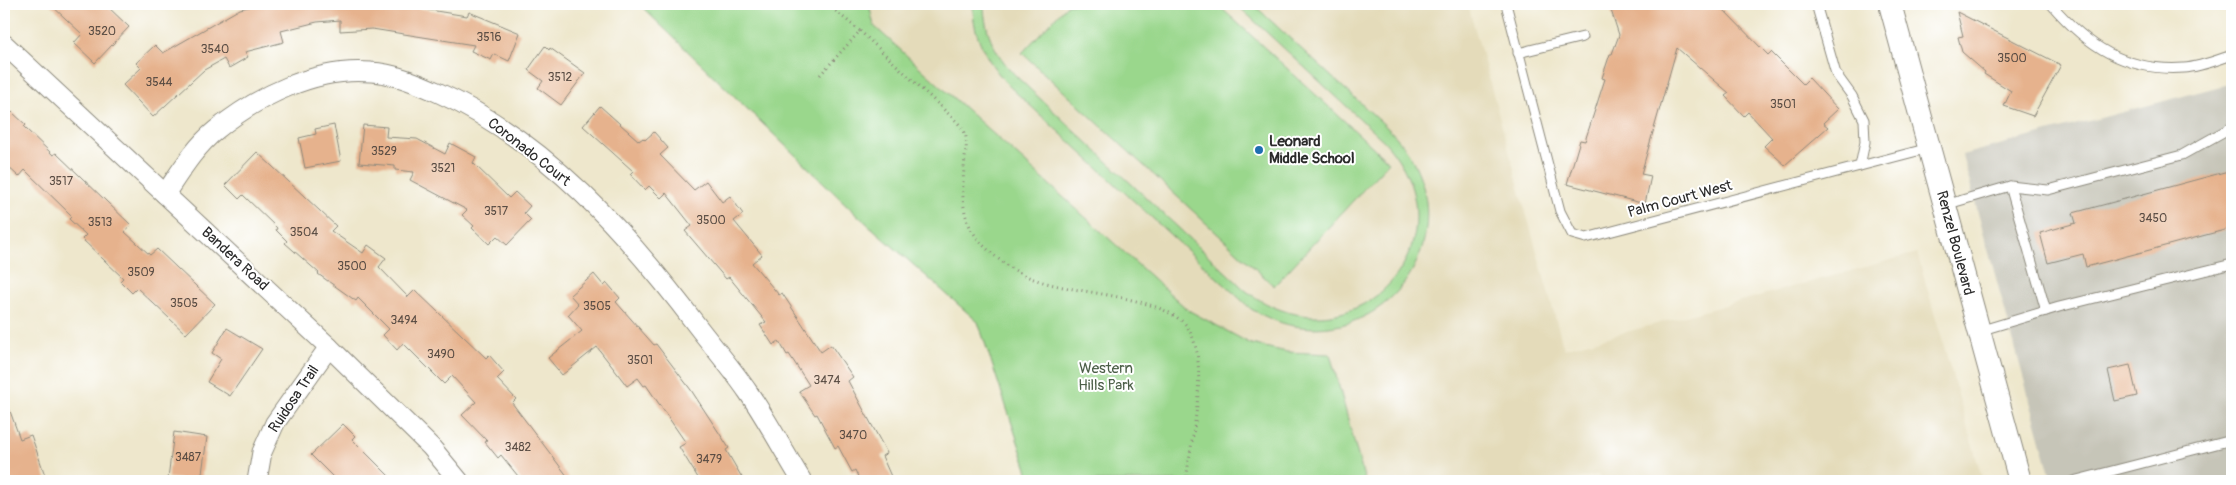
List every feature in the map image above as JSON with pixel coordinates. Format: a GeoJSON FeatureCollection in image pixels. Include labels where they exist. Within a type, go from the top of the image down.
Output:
{"type":"FeatureCollection","features":[{"type":"Feature","properties":{"kind":"street","name":"Renzel Boulevard"},"geometry":{"type":"LineString","coordinates":[[1890,4],[2020,481]]}},
{"type":"Feature","properties":{"kind":"street","name":"Bandera Road"},"geometry":{"type":"LineString","coordinates":[[4,44],[329,347],[431,448],[459,481]]}},
{"type":"Feature","properties":{"kind":"street","name":"Coronado Court"},"geometry":{"type":"LineString","coordinates":[[165,194],[191,156],[216,130],[268,96],[302,82],[336,73],[372,72],[415,83],[454,100],[500,125],[537,154],[594,206],[653,268],[748,392],[802,481]]}},
{"type":"Feature","properties":{"kind":"street","name":"Ruidosa Trail"},"geometry":{"type":"LineString","coordinates":[[257,481],[262,452],[275,423],[329,347]]}},
{"type":"Feature","properties":{"kind":"lane","name":"Palm Court West"},"geometry":{"type":"LineString","coordinates":[[1506,4],[1560,211],[1572,234],[1586,238],[1930,148]]}},
{"type":"Feature","properties":{"kind":"lane"},"geometry":{"type":"LineString","coordinates":[[1816,4],[1836,74],[1852,96],[1864,120],[1865,142],[1860,166]]}},
{"type":"Feature","properties":{"kind":"lane"},"geometry":{"type":"LineString","coordinates":[[2051,4],[2071,28],[2097,46],[2129,63],[2185,68],[2232,56]]}},
{"type":"Feature","properties":{"kind":"lane"},"geometry":{"type":"LineString","coordinates":[[1518,53],[1583,37]]}},
{"type":"Feature","properties":{"kind":"lane"},"geometry":{"type":"LineString","coordinates":[[1945,205],[2010,186],[2048,190],[2182,155],[2232,127]]}},
{"type":"Feature","properties":{"kind":"lane"},"geometry":{"type":"LineString","coordinates":[[2010,186],[2046,311]]}},
{"type":"Feature","properties":{"kind":"lane"},"geometry":{"type":"LineString","coordinates":[[1979,331],[2046,311],[2232,264]]}},
{"type":"Feature","properties":{"kind":"lane"},"geometry":{"type":"LineString","coordinates":[[2073,481],[2232,440]]}},
{"type":"Feature","properties":{"kind":"path"},"geometry":{"type":"LineString","coordinates":[[827,4],[860,31],[955,120],[964,131],[966,149],[962,201],[963,212],[972,233],[998,260],[1030,277],[1049,284],[1146,305],[1184,322],[1190,330],[1197,352],[1197,390],[1186,481]]}},
{"type":"Feature","properties":{"kind":"path"},"geometry":{"type":"LineString","coordinates":[[820,75],[860,31]]}},
{"type":"Feature","properties":{"kind":"shaded area","name":"Leonard Middle School"},"geometry":{"type":"Polygon","coordinates":[[[869,4],[1468,4],[1564,349],[1917,253],[1983,481],[1602,481],[1599,474],[1570,481],[1365,481],[1330,354],[1290,352],[1251,344],[1215,328],[1180,304],[874,26],[869,4]]]}},
{"type":"Feature","properties":{"kind":"shaded area"},"geometry":{"type":"Polygon","coordinates":[[[2232,83],[2232,481],[2052,481],[1962,155],[2232,83]]]}},
{"type":"Feature","properties":{"kind":"green space","name":"Western Hills Park"},"geometry":{"type":"Polygon","coordinates":[[[639,4],[869,4],[874,26],[1188,310],[1251,344],[1287,352],[1330,354],[1365,481],[1031,481],[978,322],[855,213],[639,4]]]}},
{"type":"Feature","properties":{"kind":"green space"},"geometry":{"type":"Polygon","coordinates":[[[973,4],[984,4],[986,25],[993,44],[1003,61],[1017,77],[1245,290],[1286,311],[1325,316],[1361,305],[1390,284],[1409,254],[1416,218],[1409,179],[1384,141],[1236,4],[1253,4],[1388,128],[1409,154],[1425,193],[1426,224],[1420,253],[1407,279],[1388,301],[1363,317],[1334,326],[1301,327],[1288,325],[1251,309],[1009,86],[994,68],[978,38],[973,16],[973,4]]]}},
{"type":"Feature","properties":{"kind":"green space"},"geometry":{"type":"Polygon","coordinates":[[[1068,4],[1217,4],[1389,162],[1274,286],[1022,53],[1068,4]]]}},
{"type":"Feature","properties":{"kind":"building"},"geometry":{"type":"Polygon","coordinates":[[[50,4],[105,4],[129,27],[95,63],[74,43],[82,34],[50,4]]]}},
{"type":"Feature","properties":{"kind":"building"},"geometry":{"type":"Polygon","coordinates":[[[261,4],[418,4],[417,8],[467,16],[469,12],[520,33],[509,61],[494,54],[491,60],[471,51],[474,45],[372,29],[340,31],[340,20],[317,22],[281,31],[284,42],[245,52],[248,57],[229,68],[224,59],[204,70],[153,117],[123,85],[141,68],[136,63],[155,45],[163,53],[240,9],[261,4]]]}},
{"type":"Feature","properties":{"kind":"building"},"geometry":{"type":"Polygon","coordinates":[[[1609,4],[1718,4],[1768,55],[1771,52],[1803,84],[1809,78],[1838,109],[1823,123],[1828,127],[1785,165],[1764,146],[1772,138],[1748,112],[1744,116],[1725,96],[1729,93],[1677,48],[1641,174],[1651,176],[1645,204],[1567,184],[1580,140],[1585,141],[1605,79],[1602,78],[1619,35],[1609,4]]]}},
{"type":"Feature","properties":{"kind":"building"},"geometry":{"type":"Polygon","coordinates":[[[1957,12],[2061,65],[2033,116],[2004,106],[2011,91],[1984,74],[1985,72],[1962,52],[1958,37],[1963,36],[1957,12]]]}},
{"type":"Feature","properties":{"kind":"building"},"geometry":{"type":"Polygon","coordinates":[[[545,46],[585,73],[561,105],[538,88],[543,81],[528,70],[545,46]]]}},
{"type":"Feature","properties":{"kind":"building"},"geometry":{"type":"Polygon","coordinates":[[[600,106],[639,141],[643,138],[645,140],[654,132],[668,148],[660,155],[694,190],[706,181],[722,202],[730,196],[743,214],[734,221],[762,255],[752,263],[779,295],[782,293],[821,352],[831,345],[853,377],[848,381],[887,453],[882,456],[893,481],[860,481],[855,470],[852,472],[838,446],[835,448],[817,414],[815,415],[799,391],[809,385],[789,354],[787,355],[779,341],[773,345],[760,325],[766,322],[729,277],[726,279],[685,231],[692,226],[666,193],[661,198],[649,186],[645,190],[630,174],[633,171],[583,126],[600,106]]]}},
{"type":"Feature","properties":{"kind":"building"},"geometry":{"type":"Polygon","coordinates":[[[12,112],[26,125],[24,127],[53,155],[56,153],[131,225],[125,232],[150,255],[157,249],[215,304],[186,334],[137,288],[132,293],[120,281],[123,278],[82,239],[86,235],[69,219],[72,216],[25,170],[19,177],[4,163],[4,120],[12,112]]]}},
{"type":"Feature","properties":{"kind":"building"},"geometry":{"type":"Polygon","coordinates":[[[334,125],[341,161],[305,168],[299,138],[316,134],[315,129],[334,125]]]}},
{"type":"Feature","properties":{"kind":"building"},"geometry":{"type":"Polygon","coordinates":[[[363,125],[387,127],[386,137],[417,139],[445,154],[450,143],[476,157],[473,163],[509,198],[515,192],[530,206],[524,213],[531,220],[507,245],[497,236],[489,244],[472,228],[474,226],[462,215],[467,210],[410,180],[414,172],[395,170],[395,166],[359,163],[363,125]]]}},
{"type":"Feature","properties":{"kind":"building"},"geometry":{"type":"Polygon","coordinates":[[[257,152],[336,226],[331,231],[363,253],[368,245],[386,258],[379,267],[408,297],[415,290],[486,358],[489,355],[504,372],[497,379],[516,399],[512,403],[571,481],[522,481],[501,455],[498,458],[485,442],[487,441],[462,415],[476,402],[452,376],[444,384],[403,343],[397,350],[383,335],[389,329],[358,298],[356,301],[318,274],[285,243],[287,241],[276,230],[277,228],[243,195],[239,199],[225,185],[257,152]]]}},
{"type":"Feature","properties":{"kind":"building"},"geometry":{"type":"Polygon","coordinates":[[[2232,170],[2232,228],[2086,267],[2083,254],[2048,263],[2040,233],[2076,223],[2073,213],[2232,170]]]}},
{"type":"Feature","properties":{"kind":"building"},"geometry":{"type":"Polygon","coordinates":[[[594,274],[604,286],[607,283],[620,298],[616,302],[654,345],[656,344],[691,390],[729,448],[726,450],[744,481],[700,481],[679,447],[686,443],[646,385],[644,386],[638,378],[627,386],[597,347],[562,375],[548,358],[582,331],[568,315],[578,304],[570,295],[594,274]]]}},
{"type":"Feature","properties":{"kind":"building"},"geometry":{"type":"Polygon","coordinates":[[[227,328],[262,349],[230,396],[207,382],[221,359],[212,353],[227,328]]]}},
{"type":"Feature","properties":{"kind":"building"},"geometry":{"type":"Polygon","coordinates":[[[2130,365],[2137,396],[2115,401],[2108,370],[2130,365]]]}},
{"type":"Feature","properties":{"kind":"building"},"geometry":{"type":"Polygon","coordinates":[[[6,400],[20,439],[31,435],[47,481],[4,481],[4,401],[6,400]]]}},
{"type":"Feature","properties":{"kind":"building"},"geometry":{"type":"Polygon","coordinates":[[[343,424],[355,436],[352,439],[394,481],[337,481],[311,455],[343,424]]]}},
{"type":"Feature","properties":{"kind":"building"},"geometry":{"type":"Polygon","coordinates":[[[174,432],[207,437],[201,481],[168,478],[174,432]]]}},
{"type":"Feature","properties":{"kind":"place","name":"Leonard Middle School"},"geometry":{"type":"Point","coordinates":[1259,150]}}]}
